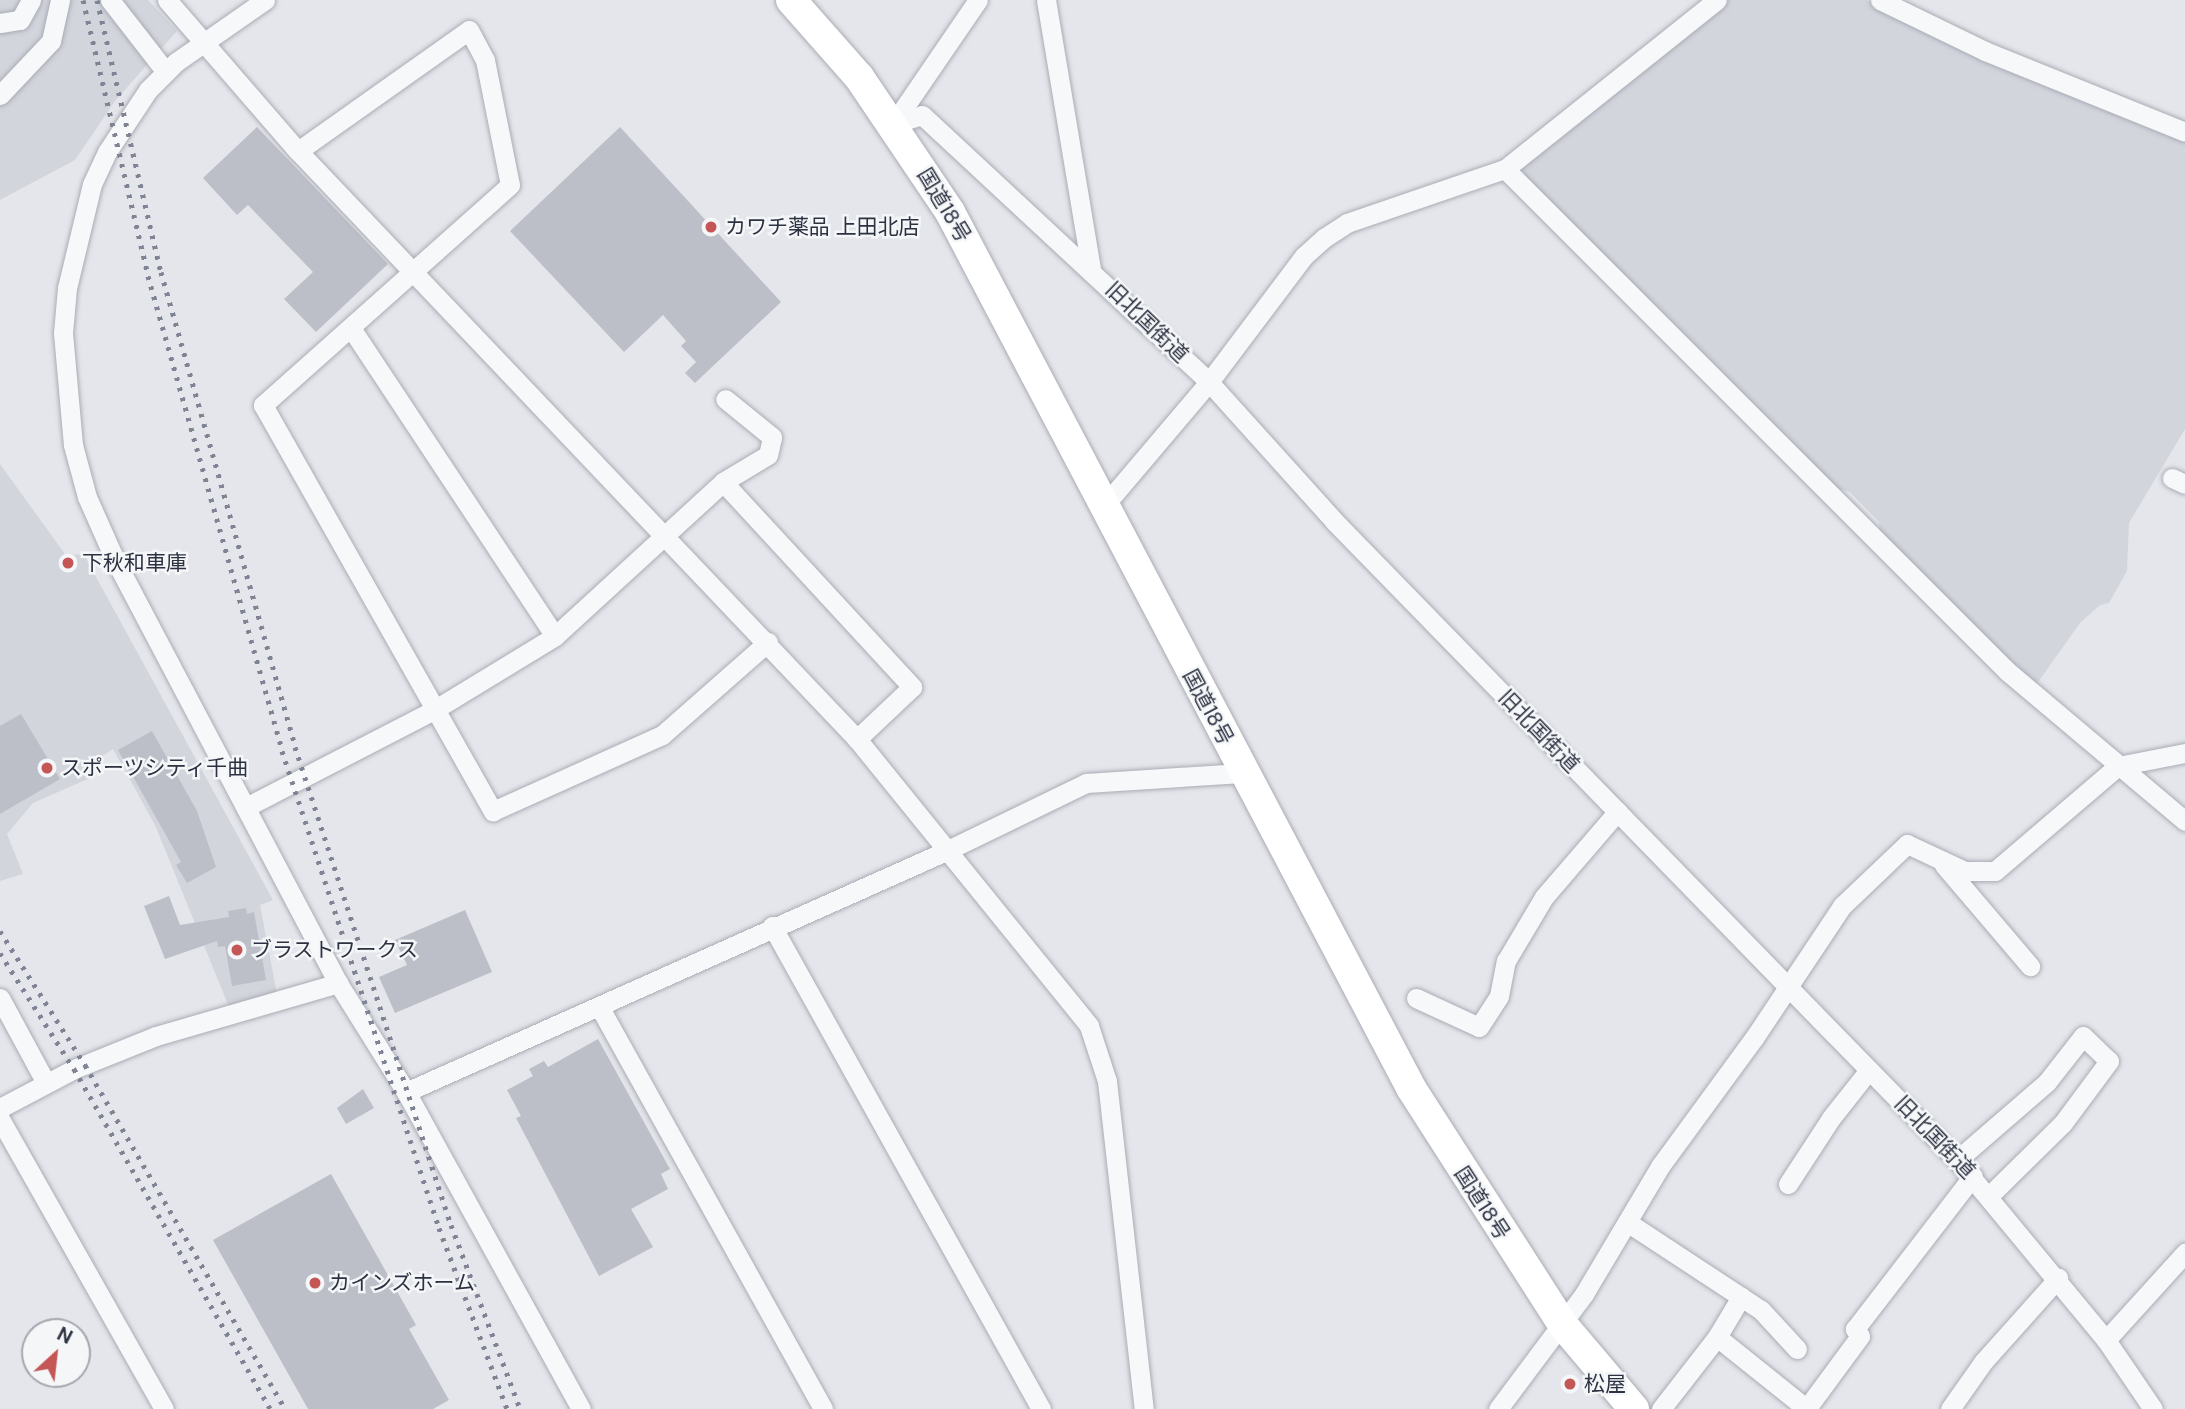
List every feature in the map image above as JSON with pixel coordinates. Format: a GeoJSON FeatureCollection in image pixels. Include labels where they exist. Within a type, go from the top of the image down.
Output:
{"type":"FeatureCollection","features":[{"type":"Feature","properties":{"kind":"highway","name":"国道18号"},"geometry":{"type":"LineString","coordinates":[[791,0],[859,77],[893,124],[963,235],[1242,773],[1411,1088],[1563,1325],[1634,1409]]}},
{"type":"Feature","properties":{"kind":"street"},"geometry":{"type":"LineString","coordinates":[[0,23],[20,20],[32,0]]}},
{"type":"Feature","properties":{"kind":"street"},"geometry":{"type":"LineString","coordinates":[[3,87],[51,41],[60,0]]}},
{"type":"Feature","properties":{"kind":"street"},"geometry":{"type":"LineString","coordinates":[[110,0],[166,72]]}},
{"type":"Feature","properties":{"kind":"street"},"geometry":{"type":"LineString","coordinates":[[167,0],[205,40],[298,151],[667,535],[857,739],[1089,1026],[1100,1052],[1144,1409]]}},
{"type":"Feature","properties":{"kind":"street"},"geometry":{"type":"LineString","coordinates":[[265,0],[205,40],[166,72],[148,90],[107,152],[81,222],[67,288],[63,334],[69,414],[97,521],[338,983],[406,1092],[581,1409]]}},
{"type":"Feature","properties":{"kind":"street"},"geometry":{"type":"LineString","coordinates":[[893,124],[978,0]]}},
{"type":"Feature","properties":{"kind":"street","name":"旧北国街道"},"geometry":{"type":"LineString","coordinates":[[1046,0],[1091,268],[1209,382],[1334,521],[1973,1176],[2106,1340],[2153,1409]]}},
{"type":"Feature","properties":{"kind":"street"},"geometry":{"type":"LineString","coordinates":[[1103,507],[1209,382],[1282,283],[1324,238],[1347,223],[1505,169],[1717,0]]}},
{"type":"Feature","properties":{"kind":"street"},"geometry":{"type":"LineString","coordinates":[[1880,0],[1985,51],[2185,132]]}},
{"type":"Feature","properties":{"kind":"street"},"geometry":{"type":"LineString","coordinates":[[298,151],[469,30],[485,60],[510,185],[262,405],[493,811],[662,735],[768,642]]}},
{"type":"Feature","properties":{"kind":"street"},"geometry":{"type":"LineString","coordinates":[[893,124],[922,115],[1091,268]]}},
{"type":"Feature","properties":{"kind":"street"},"geometry":{"type":"LineString","coordinates":[[1505,169],[2007,671],[2185,821]]}},
{"type":"Feature","properties":{"kind":"street"},"geometry":{"type":"LineString","coordinates":[[351,328],[555,636]]}},
{"type":"Feature","properties":{"kind":"street"},"geometry":{"type":"LineString","coordinates":[[248,806],[434,709],[555,636],[723,482],[768,455],[772,437],[725,399]]}},
{"type":"Feature","properties":{"kind":"street"},"geometry":{"type":"LineString","coordinates":[[723,482],[912,687],[857,739]]}},
{"type":"Feature","properties":{"kind":"street"},"geometry":{"type":"LineString","coordinates":[[1498,1409],[1563,1325],[1661,1165],[1788,987],[1842,906],[1907,844],[1965,872],[1995,872],[2118,766],[2185,754]]}},
{"type":"Feature","properties":{"kind":"street"},"geometry":{"type":"LineString","coordinates":[[406,1092],[600,1008],[772,926],[946,851],[1086,783],[1242,773]]}},
{"type":"Feature","properties":{"kind":"street"},"geometry":{"type":"LineString","coordinates":[[1416,998],[1479,1027],[1499,996],[1506,961],[1544,897],[1618,811]]}},
{"type":"Feature","properties":{"kind":"street"},"geometry":{"type":"LineString","coordinates":[[1939,859],[2030,965]]}},
{"type":"Feature","properties":{"kind":"street"},"geometry":{"type":"LineString","coordinates":[[772,926],[1041,1409]]}},
{"type":"Feature","properties":{"kind":"street"},"geometry":{"type":"LineString","coordinates":[[0,1108],[46,1083],[156,1036],[338,983]]}},
{"type":"Feature","properties":{"kind":"street"},"geometry":{"type":"LineString","coordinates":[[0,998],[46,1083]]}},
{"type":"Feature","properties":{"kind":"street"},"geometry":{"type":"LineString","coordinates":[[600,1008],[823,1409]]}},
{"type":"Feature","properties":{"kind":"street"},"geometry":{"type":"LineString","coordinates":[[1957,1160],[2047,1082],[2083,1036],[2109,1061],[2063,1123],[1990,1195]]}},
{"type":"Feature","properties":{"kind":"street"},"geometry":{"type":"LineString","coordinates":[[1788,1184],[1830,1118],[1869,1070]]}},
{"type":"Feature","properties":{"kind":"street"},"geometry":{"type":"LineString","coordinates":[[0,1119],[164,1409]]}},
{"type":"Feature","properties":{"kind":"street"},"geometry":{"type":"LineString","coordinates":[[1717,1337],[1807,1409],[1860,1336],[1854,1329],[1973,1176]]}},
{"type":"Feature","properties":{"kind":"street"},"geometry":{"type":"LineString","coordinates":[[1627,1222],[1761,1310],[1797,1349]]}},
{"type":"Feature","properties":{"kind":"street"},"geometry":{"type":"LineString","coordinates":[[2106,1340],[2185,1253]]}},
{"type":"Feature","properties":{"kind":"street"},"geometry":{"type":"LineString","coordinates":[[1950,1409],[1983,1362],[2058,1278]]}},
{"type":"Feature","properties":{"kind":"street"},"geometry":{"type":"LineString","coordinates":[[1661,1409],[1717,1337],[1741,1297]]}},
{"type":"Feature","properties":{"kind":"shaded area"},"geometry":{"type":"Polygon","coordinates":[[[0,0],[148,0],[177,31],[115,101],[75,160],[0,200],[0,0]]]}},
{"type":"Feature","properties":{"kind":"shaded area"},"geometry":{"type":"Polygon","coordinates":[[[1726,0],[1866,0],[1911,24],[2185,139],[2185,429],[2129,523],[2127,571],[2109,603],[2100,605],[2080,623],[2036,685],[1880,534],[1879,522],[1850,492],[1833,487],[1526,180],[1523,168],[1726,0]]]}},
{"type":"Feature","properties":{"kind":"shaded area"},"geometry":{"type":"Polygon","coordinates":[[[0,464],[65,554],[84,555],[273,900],[260,905],[277,994],[229,1007],[155,825],[113,749],[100,758],[90,778],[33,803],[7,834],[23,874],[0,881],[0,464]]]}},
{"type":"Feature","properties":{"kind":"building"},"geometry":{"type":"Polygon","coordinates":[[[257,127],[388,264],[316,332],[284,299],[313,272],[248,205],[237,215],[203,178],[257,127]]]}},
{"type":"Feature","properties":{"kind":"building"},"geometry":{"type":"Polygon","coordinates":[[[620,127],[781,302],[695,383],[685,373],[696,362],[681,346],[686,341],[663,315],[624,352],[510,231],[620,127]]]}},
{"type":"Feature","properties":{"kind":"building"},"geometry":{"type":"Polygon","coordinates":[[[21,714],[60,779],[0,814],[0,726],[21,714]]]}},
{"type":"Feature","properties":{"kind":"building"},"geometry":{"type":"Polygon","coordinates":[[[152,731],[197,811],[216,867],[187,883],[176,865],[181,862],[118,750],[152,731]]]}},
{"type":"Feature","properties":{"kind":"building"},"geometry":{"type":"Polygon","coordinates":[[[169,896],[180,925],[229,917],[228,911],[246,908],[247,914],[254,912],[266,980],[232,986],[225,946],[218,947],[217,941],[165,959],[144,906],[169,896]]]}},
{"type":"Feature","properties":{"kind":"building"},"geometry":{"type":"Polygon","coordinates":[[[465,910],[492,972],[395,1013],[379,977],[407,965],[395,940],[465,910]]]}},
{"type":"Feature","properties":{"kind":"building"},"geometry":{"type":"Polygon","coordinates":[[[598,1039],[670,1169],[661,1174],[668,1189],[631,1209],[653,1247],[599,1276],[516,1118],[521,1116],[507,1090],[533,1076],[529,1069],[544,1061],[548,1067],[598,1039]]]}},
{"type":"Feature","properties":{"kind":"building"},"geometry":{"type":"Polygon","coordinates":[[[363,1089],[374,1108],[346,1124],[337,1108],[363,1089]]]}},
{"type":"Feature","properties":{"kind":"building","name":"カインズホーム"},"geometry":{"type":"Polygon","coordinates":[[[331,1174],[416,1325],[409,1329],[449,1400],[433,1409],[308,1409],[213,1240],[331,1174]]]}},
{"type":"Feature","properties":{"kind":"railway"},"geometry":{"type":"LineString","coordinates":[[83,0],[148,276],[282,751],[439,1228],[507,1409]]}},
{"type":"Feature","properties":{"kind":"railway"},"geometry":{"type":"LineString","coordinates":[[97,0],[161,272],[295,747],[451,1225],[520,1409]]}},
{"type":"Feature","properties":{"kind":"railway"},"geometry":{"type":"LineString","coordinates":[[0,931],[85,1065],[285,1409]]}},
{"type":"Feature","properties":{"kind":"railway"},"geometry":{"type":"LineString","coordinates":[[0,953],[74,1069],[270,1409]]}},
{"type":"Feature","properties":{"kind":"place","name":"カワチ薬品 上田北店"},"geometry":{"type":"Point","coordinates":[711,227]}},
{"type":"Feature","properties":{"kind":"place","name":"下秋和車庫"},"geometry":{"type":"Point","coordinates":[68,563]}},
{"type":"Feature","properties":{"kind":"place","name":"スポーツシティ千曲"},"geometry":{"type":"Point","coordinates":[47,768]}},
{"type":"Feature","properties":{"kind":"place","name":"ブラストワークス"},"geometry":{"type":"Point","coordinates":[237,950]}},
{"type":"Feature","properties":{"kind":"place","name":"カインズホーム"},"geometry":{"type":"Point","coordinates":[315,1283]}},
{"type":"Feature","properties":{"kind":"place","name":"松屋"},"geometry":{"type":"Point","coordinates":[1570,1384]}}]}
